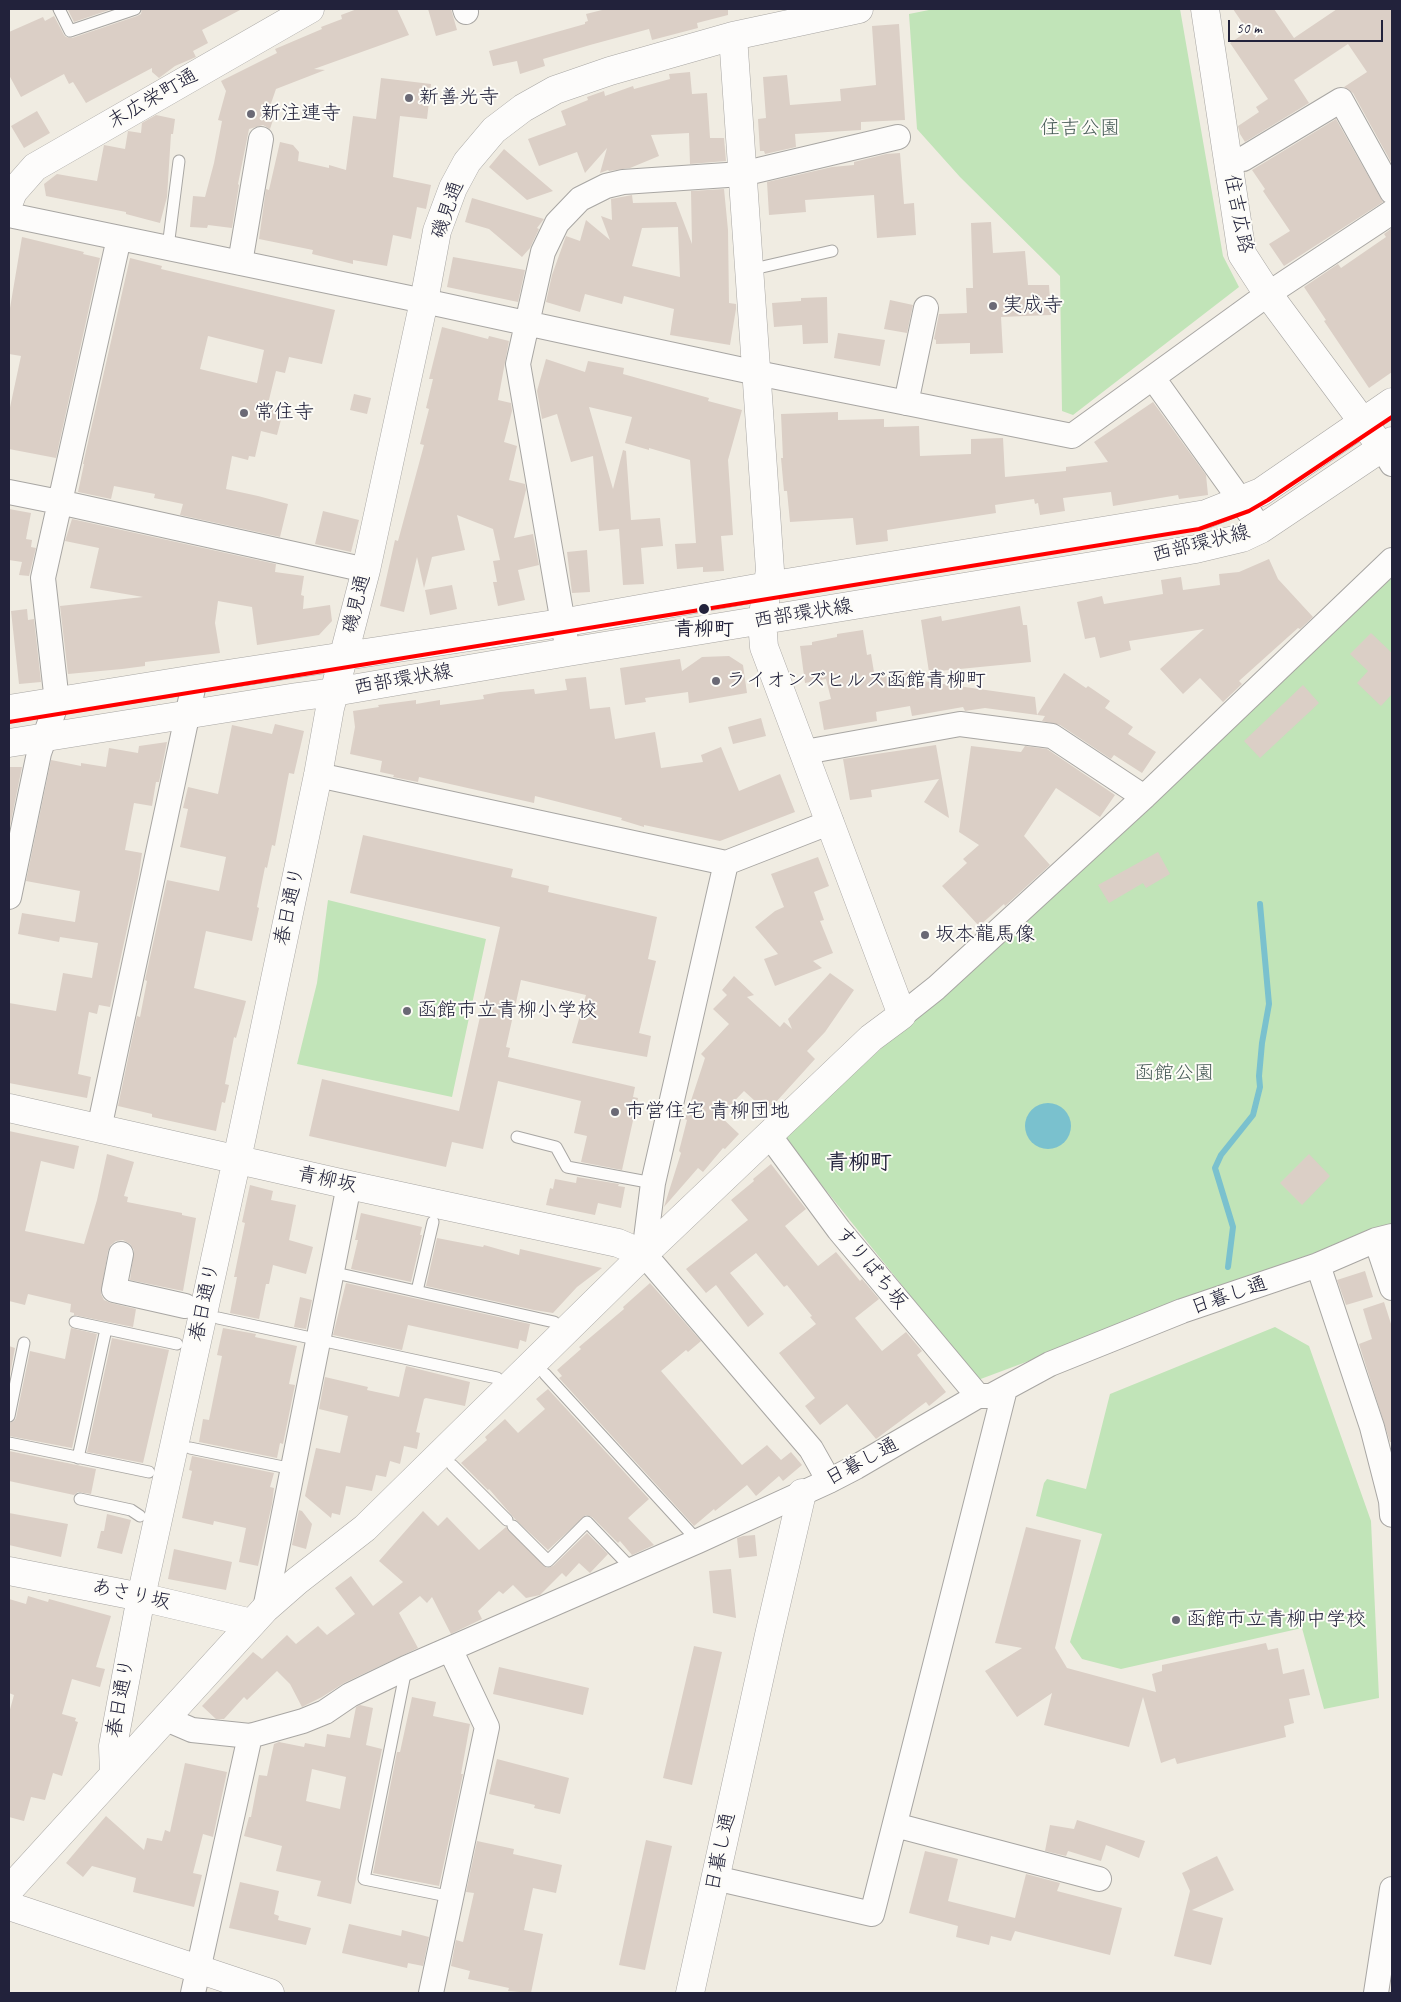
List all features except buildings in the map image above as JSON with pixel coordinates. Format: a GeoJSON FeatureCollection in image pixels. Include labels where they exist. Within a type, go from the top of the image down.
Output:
{"type":"FeatureCollection","features":[{"type":"Feature","properties":{"kind":"street","name":"末広栄町通"},"geometry":{"type":"LineString","coordinates":[[9,204],[23,179],[35,167],[310,9]]}},
{"type":"Feature","properties":{"kind":"street","name":"磯見通"},"geometry":{"type":"LineString","coordinates":[[338,676],[366,570],[424,301],[437,231],[453,188],[480,145],[506,119],[539,98],[579,81],[733,36],[859,9]]}},
{"type":"Feature","properties":{"kind":"street","name":"住吉広路"},"geometry":{"type":"LineString","coordinates":[[1205,9],[1242,254],[1268,294],[1364,422],[1389,451]]}},
{"type":"Feature","properties":{"kind":"street"},"geometry":{"type":"LineString","coordinates":[[733,36],[770,570],[762,621],[764,646],[902,1014]]}},
{"type":"Feature","properties":{"kind":"street"},"geometry":{"type":"LineString","coordinates":[[1243,159],[1341,100],[1392,192]]}},
{"type":"Feature","properties":{"kind":"street"},"geometry":{"type":"LineString","coordinates":[[568,652],[561,623],[518,364],[543,252],[557,224],[580,200],[592,192],[623,182],[742,174],[898,137]]}},
{"type":"Feature","properties":{"kind":"street"},"geometry":{"type":"LineString","coordinates":[[240,263],[261,139]]}},
{"type":"Feature","properties":{"kind":"street"},"geometry":{"type":"LineString","coordinates":[[9,204],[119,238],[424,301],[757,373],[1072,436],[1268,294],[1392,212]]}},
{"type":"Feature","properties":{"kind":"street"},"geometry":{"type":"LineString","coordinates":[[9,898],[39,753],[57,702],[43,578],[119,238]]}},
{"type":"Feature","properties":{"kind":"street"},"geometry":{"type":"LineString","coordinates":[[906,403],[926,308]]}},
{"type":"Feature","properties":{"kind":"street"},"geometry":{"type":"LineString","coordinates":[[1153,378],[1261,529]]}},
{"type":"Feature","properties":{"kind":"street","name":"西部環状線"},"geometry":{"type":"LineString","coordinates":[[9,743],[188,714],[561,623],[768,586],[1206,514],[1242,501],[1260,492],[1392,402]]}},
{"type":"Feature","properties":{"kind":"street","name":"西部環状線"},"geometry":{"type":"LineString","coordinates":[[9,710],[195,679],[338,676],[568,652],[1196,549],[1242,538],[1261,529],[1389,451]]}},
{"type":"Feature","properties":{"kind":"street"},"geometry":{"type":"LineString","coordinates":[[9,492],[366,570]]}},
{"type":"Feature","properties":{"kind":"street"},"geometry":{"type":"LineString","coordinates":[[9,1890],[258,1616],[297,1581],[365,1528],[644,1254],[871,1038],[936,988],[1144,797],[1392,560]]}},
{"type":"Feature","properties":{"kind":"street","name":"春日通り"},"geometry":{"type":"LineString","coordinates":[[114,1774],[112,1746],[141,1597],[338,676]]}},
{"type":"Feature","properties":{"kind":"street"},"geometry":{"type":"LineString","coordinates":[[99,1129],[195,679]]}},
{"type":"Feature","properties":{"kind":"street"},"geometry":{"type":"LineString","coordinates":[[804,752],[960,724],[1052,736],[1144,797]]}},
{"type":"Feature","properties":{"kind":"street"},"geometry":{"type":"LineString","coordinates":[[318,775],[726,863],[831,822]]}},
{"type":"Feature","properties":{"kind":"street"},"geometry":{"type":"LineString","coordinates":[[726,863],[653,1183],[644,1254],[811,1449],[829,1481]]}},
{"type":"Feature","properties":{"kind":"street","name":"青柳坂"},"geometry":{"type":"LineString","coordinates":[[9,1108],[236,1160],[618,1243],[644,1254]]}},
{"type":"Feature","properties":{"kind":"street","name":"すりばち坂"},"geometry":{"type":"LineString","coordinates":[[769,1135],[839,1230],[978,1396]]}},
{"type":"Feature","properties":{"kind":"street"},"geometry":{"type":"LineString","coordinates":[[258,1616],[293,1469],[349,1185]]}},
{"type":"Feature","properties":{"kind":"street"},"geometry":{"type":"LineString","coordinates":[[1384,1238],[1392,1288]]}},
{"type":"Feature","properties":{"kind":"street","name":"日暮し通"},"geometry":{"type":"LineString","coordinates":[[690,1993],[802,1493],[856,1467],[978,1396],[991,1396],[1050,1364],[1182,1311],[1318,1265],[1384,1238]]}},
{"type":"Feature","properties":{"kind":"street"},"geometry":{"type":"LineString","coordinates":[[121,1254],[114,1290],[185,1306]]}},
{"type":"Feature","properties":{"kind":"street"},"geometry":{"type":"LineString","coordinates":[[1318,1265],[1372,1427],[1391,1501],[1392,1515]]}},
{"type":"Feature","properties":{"kind":"street"},"geometry":{"type":"LineString","coordinates":[[715,1878],[872,1914],[1005,1389]]}},
{"type":"Feature","properties":{"kind":"street"},"geometry":{"type":"LineString","coordinates":[[164,1718],[192,1730],[250,1736],[302,1722],[325,1712],[350,1695],[406,1668],[698,1541],[802,1493]]}},
{"type":"Feature","properties":{"kind":"street","name":"あさり坂"},"geometry":{"type":"LineString","coordinates":[[9,1571],[141,1597],[258,1616]]}},
{"type":"Feature","properties":{"kind":"street"},"geometry":{"type":"LineString","coordinates":[[431,1993],[487,1727],[450,1648]]}},
{"type":"Feature","properties":{"kind":"street"},"geometry":{"type":"LineString","coordinates":[[196,1981],[250,1736]]}},
{"type":"Feature","properties":{"kind":"street"},"geometry":{"type":"LineString","coordinates":[[894,1825],[1099,1879]]}},
{"type":"Feature","properties":{"kind":"street"},"geometry":{"type":"LineString","coordinates":[[1376,1993],[1392,1889]]}},
{"type":"Feature","properties":{"kind":"street"},"geometry":{"type":"LineString","coordinates":[[9,1906],[196,1981],[270,1993]]}},
{"type":"Feature","properties":{"kind":"lane"},"geometry":{"type":"LineString","coordinates":[[59,9],[70,32],[135,9]]}},
{"type":"Feature","properties":{"kind":"lane"},"geometry":{"type":"LineString","coordinates":[[168,247],[179,161]]}},
{"type":"Feature","properties":{"kind":"lane"},"geometry":{"type":"LineString","coordinates":[[749,270],[832,251]]}},
{"type":"Feature","properties":{"kind":"lane"},"geometry":{"type":"LineString","coordinates":[[517,1137],[556,1147],[567,1167],[653,1183]]}},
{"type":"Feature","properties":{"kind":"lane"},"geometry":{"type":"LineString","coordinates":[[417,1291],[433,1222]]}},
{"type":"Feature","properties":{"kind":"lane"},"geometry":{"type":"LineString","coordinates":[[331,1272],[554,1322]]}},
{"type":"Feature","properties":{"kind":"lane"},"geometry":{"type":"LineString","coordinates":[[218,1318],[497,1378]]}},
{"type":"Feature","properties":{"kind":"lane"},"geometry":{"type":"LineString","coordinates":[[75,1322],[177,1344]]}},
{"type":"Feature","properties":{"kind":"lane"},"geometry":{"type":"LineString","coordinates":[[78,1458],[106,1329]]}},
{"type":"Feature","properties":{"kind":"lane"},"geometry":{"type":"LineString","coordinates":[[9,1416],[24,1343]]}},
{"type":"Feature","properties":{"kind":"lane"},"geometry":{"type":"LineString","coordinates":[[545,1374],[698,1541]]}},
{"type":"Feature","properties":{"kind":"lane"},"geometry":{"type":"LineString","coordinates":[[9,1443],[149,1472]]}},
{"type":"Feature","properties":{"kind":"lane"},"geometry":{"type":"LineString","coordinates":[[190,1448],[293,1469]]}},
{"type":"Feature","properties":{"kind":"lane"},"geometry":{"type":"LineString","coordinates":[[452,1465],[548,1561],[587,1522],[632,1569]]}},
{"type":"Feature","properties":{"kind":"lane"},"geometry":{"type":"LineString","coordinates":[[80,1500],[131,1510],[140,1516]]}},
{"type":"Feature","properties":{"kind":"lane"},"geometry":{"type":"LineString","coordinates":[[406,1668],[364,1879],[452,1897]]}},
{"type":"Feature","properties":{"kind":"green space","name":"住吉公園"},"geometry":{"type":"Polygon","coordinates":[[[934,9],[1180,9],[1223,256],[1239,287],[1073,415],[1062,411],[1060,276],[960,177],[917,129],[909,14],[934,9]]]}},
{"type":"Feature","properties":{"kind":"green space","name":"函館公園"},"geometry":{"type":"Polygon","coordinates":[[[1392,577],[1392,1225],[978,1380],[784,1138],[1392,577]]]}},
{"type":"Feature","properties":{"kind":"green space"},"geometry":{"type":"Polygon","coordinates":[[[328,900],[486,939],[452,1097],[297,1064],[317,983],[328,900]]]}},
{"type":"Feature","properties":{"kind":"green space"},"geometry":{"type":"Polygon","coordinates":[[[1275,1327],[1309,1346],[1371,1521],[1379,1698],[1324,1709],[1302,1628],[1121,1669],[1082,1659],[1070,1642],[1102,1534],[1036,1516],[1044,1483],[1047,1479],[1086,1489],[1110,1394],[1275,1327]]]}},
{"type":"Feature","properties":{"kind":"water"},"geometry":{"type":"Polygon","coordinates":[[[1053,1103],[1057,1104],[1067,1113],[1070,1117],[1070,1135],[1061,1145],[1053,1149],[1043,1149],[1035,1145],[1026,1135],[1025,1121],[1029,1113],[1039,1104],[1053,1103]]]}},
{"type":"Feature","properties":{"kind":"waterway"},"geometry":{"type":"LineString","coordinates":[[1228,1267],[1233,1227],[1215,1168],[1221,1155],[1253,1115],[1260,1087],[1262,1043],[1269,1004],[1260,904]]}},
{"type":"Feature","properties":{"kind":"transit line"},"geometry":{"type":"LineString","coordinates":[[9,722],[1199,529],[1249,511],[1268,500],[1392,417]]}},
{"type":"Feature","properties":{"kind":"place","name":"新善光寺"},"geometry":{"type":"Point","coordinates":[409,98]}},
{"type":"Feature","properties":{"kind":"place","name":"新注連寺"},"geometry":{"type":"Point","coordinates":[251,114]}},
{"type":"Feature","properties":{"kind":"place","name":"実成寺"},"geometry":{"type":"Point","coordinates":[993,306]}},
{"type":"Feature","properties":{"kind":"place","name":"常住寺"},"geometry":{"type":"Point","coordinates":[244,413]}},
{"type":"Feature","properties":{"kind":"place","name":"青柳町"},"geometry":{"type":"Point","coordinates":[704,609]}},
{"type":"Feature","properties":{"kind":"place","name":"ライオンズヒルズ函館青柳町"},"geometry":{"type":"Point","coordinates":[716,681]}},
{"type":"Feature","properties":{"kind":"place","name":"坂本龍馬像"},"geometry":{"type":"Point","coordinates":[925,935]}},
{"type":"Feature","properties":{"kind":"place","name":"函館市立青柳小学校"},"geometry":{"type":"Point","coordinates":[407,1011]}},
{"type":"Feature","properties":{"kind":"place","name":"市営住宅 青柳団地"},"geometry":{"type":"Point","coordinates":[615,1112]}},
{"type":"Feature","properties":{"kind":"place","name":"函館市立青柳中学校"},"geometry":{"type":"Point","coordinates":[1176,1620]}},
{"type":"Feature","properties":{"kind":"district","name":"青柳町"},"geometry":{"type":"Point","coordinates":[859,1163]}}]}
